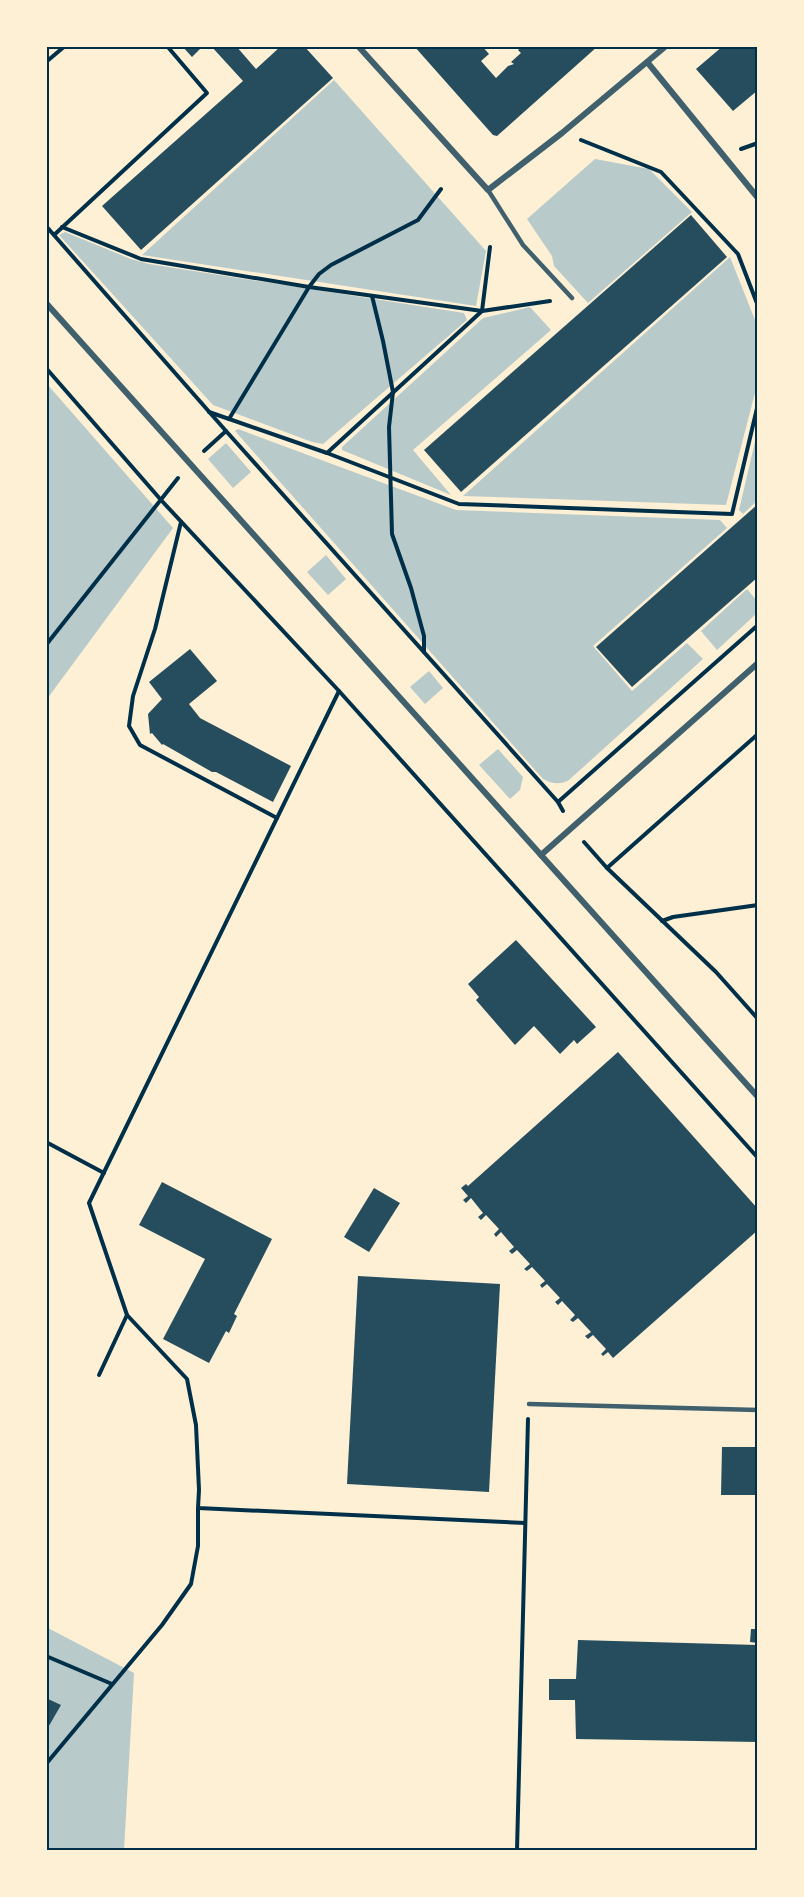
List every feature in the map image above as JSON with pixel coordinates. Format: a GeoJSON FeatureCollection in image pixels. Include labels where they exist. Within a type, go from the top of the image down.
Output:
{"type":"FeatureCollection","features":[{"type":"Feature","properties":{"kind":"street"},"geometry":{"type":"LineString","coordinates":[[358,46],[488,190],[562,133],[666,46]]}},
{"type":"Feature","properties":{"kind":"street"},"geometry":{"type":"LineString","coordinates":[[648,63],[758,198]]}},
{"type":"Feature","properties":{"kind":"street"},"geometry":{"type":"LineString","coordinates":[[46,303],[758,1097]]}},
{"type":"Feature","properties":{"kind":"street"},"geometry":{"type":"LineString","coordinates":[[541,855],[758,663]]}},
{"type":"Feature","properties":{"kind":"lane"},"geometry":{"type":"LineString","coordinates":[[488,190],[523,245],[572,298]]}},
{"type":"Feature","properties":{"kind":"lane"},"geometry":{"type":"LineString","coordinates":[[529,1404],[758,1410]]}},
{"type":"Feature","properties":{"kind":"path"},"geometry":{"type":"LineString","coordinates":[[46,62],[65,46]]}},
{"type":"Feature","properties":{"kind":"path"},"geometry":{"type":"LineString","coordinates":[[54,235],[207,93],[167,46]]}},
{"type":"Feature","properties":{"kind":"path"},"geometry":{"type":"LineString","coordinates":[[562,133],[661,172],[738,254],[758,306]]}},
{"type":"Feature","properties":{"kind":"path"},"geometry":{"type":"LineString","coordinates":[[229,419],[309,287],[320,274],[331,265],[418,220],[441,189]]}},
{"type":"Feature","properties":{"kind":"path"},"geometry":{"type":"LineString","coordinates":[[46,226],[208,412],[558,802],[572,828],[607,868],[716,972],[758,1019]]}},
{"type":"Feature","properties":{"kind":"path"},"geometry":{"type":"LineString","coordinates":[[62,227],[141,259],[372,296],[482,311],[572,298]]}},
{"type":"Feature","properties":{"kind":"path"},"geometry":{"type":"LineString","coordinates":[[327,453],[482,311],[490,247]]}},
{"type":"Feature","properties":{"kind":"path"},"geometry":{"type":"LineString","coordinates":[[372,296],[393,392],[390,427],[392,534],[411,588],[424,636],[424,652]]}},
{"type":"Feature","properties":{"kind":"path"},"geometry":{"type":"LineString","coordinates":[[46,368],[161,500],[339,691],[758,1158]]}},
{"type":"Feature","properties":{"kind":"path"},"geometry":{"type":"LineString","coordinates":[[208,412],[327,453],[459,504],[732,514],[758,404]]}},
{"type":"Feature","properties":{"kind":"path"},"geometry":{"type":"LineString","coordinates":[[46,645],[190,463],[226,431]]}},
{"type":"Feature","properties":{"kind":"path"},"geometry":{"type":"LineString","coordinates":[[181,521],[155,629],[133,696],[129,726],[140,746],[277,818]]}},
{"type":"Feature","properties":{"kind":"path"},"geometry":{"type":"LineString","coordinates":[[558,802],[758,625]]}},
{"type":"Feature","properties":{"kind":"path"},"geometry":{"type":"LineString","coordinates":[[46,1764],[162,1625],[191,1584],[198,1546],[196,1425],[187,1379],[127,1315],[89,1203],[339,691]]}},
{"type":"Feature","properties":{"kind":"path"},"geometry":{"type":"LineString","coordinates":[[607,868],[758,734]]}},
{"type":"Feature","properties":{"kind":"path"},"geometry":{"type":"LineString","coordinates":[[662,921],[758,905]]}},
{"type":"Feature","properties":{"kind":"path"},"geometry":{"type":"LineString","coordinates":[[46,1142],[104,1173]]}},
{"type":"Feature","properties":{"kind":"path"},"geometry":{"type":"LineString","coordinates":[[99,1375],[127,1315]]}},
{"type":"Feature","properties":{"kind":"path"},"geometry":{"type":"LineString","coordinates":[[517,1851],[529,1404]]}},
{"type":"Feature","properties":{"kind":"path"},"geometry":{"type":"LineString","coordinates":[[198,1508],[525,1523]]}},
{"type":"Feature","properties":{"kind":"path"},"geometry":{"type":"LineString","coordinates":[[46,1656],[112,1684]]}},
{"type":"Feature","properties":{"kind":"shaded area"},"geometry":{"type":"Polygon","coordinates":[[[334,80],[486,251],[476,306],[142,255],[334,80]]]}},
{"type":"Feature","properties":{"kind":"shaded area"},"geometry":{"type":"Polygon","coordinates":[[[595,159],[649,169],[692,212],[588,303],[554,266],[552,256],[527,219],[595,159]]]}},
{"type":"Feature","properties":{"kind":"shaded area"},"geometry":{"type":"Polygon","coordinates":[[[65,232],[149,264],[464,313],[467,320],[323,444],[312,442],[213,405],[59,235],[65,232]]]}},
{"type":"Feature","properties":{"kind":"shaded area"},"geometry":{"type":"Polygon","coordinates":[[[730,257],[757,325],[758,381],[726,505],[463,496],[730,257]]]}},
{"type":"Feature","properties":{"kind":"shaded area"},"geometry":{"type":"Polygon","coordinates":[[[530,307],[551,330],[413,450],[451,495],[342,450],[342,447],[483,318],[530,307]]]}},
{"type":"Feature","properties":{"kind":"shaded area"},"geometry":{"type":"Polygon","coordinates":[[[47,384],[173,528],[47,699],[47,384]]]}},
{"type":"Feature","properties":{"kind":"shaded area"},"geometry":{"type":"Polygon","coordinates":[[[238,429],[456,510],[720,520],[727,528],[593,646],[632,691],[687,643],[703,659],[569,780],[559,783],[546,781],[235,431],[238,429]]]}},
{"type":"Feature","properties":{"kind":"shaded area"},"geometry":{"type":"Polygon","coordinates":[[[757,433],[757,501],[743,514],[739,510],[757,433]]]}},
{"type":"Feature","properties":{"kind":"shaded area"},"geometry":{"type":"Polygon","coordinates":[[[226,443],[251,472],[233,488],[208,459],[226,443]]]}},
{"type":"Feature","properties":{"kind":"shaded area"},"geometry":{"type":"Polygon","coordinates":[[[326,555],[346,579],[328,595],[307,572],[326,555]]]}},
{"type":"Feature","properties":{"kind":"shaded area"},"geometry":{"type":"Polygon","coordinates":[[[747,589],[757,601],[757,613],[717,650],[701,631],[747,589]]]}},
{"type":"Feature","properties":{"kind":"shaded area"},"geometry":{"type":"Polygon","coordinates":[[[429,671],[443,688],[425,704],[410,687],[429,671]]]}},
{"type":"Feature","properties":{"kind":"shaded area"},"geometry":{"type":"Polygon","coordinates":[[[498,749],[523,777],[520,790],[510,799],[479,765],[498,749]]]}},
{"type":"Feature","properties":{"kind":"shaded area"},"geometry":{"type":"Polygon","coordinates":[[[46,1627],[134,1673],[124,1850],[47,1850],[46,1627]]]}},
{"type":"Feature","properties":{"kind":"building"},"geometry":{"type":"Polygon","coordinates":[[[182,46],[203,46],[192,57],[182,46]]]}},
{"type":"Feature","properties":{"kind":"building"},"geometry":{"type":"Polygon","coordinates":[[[211,46],[236,46],[256,69],[281,46],[304,46],[333,78],[141,250],[102,206],[243,81],[211,46]]]}},
{"type":"Feature","properties":{"kind":"building"},"geometry":{"type":"Polygon","coordinates":[[[414,46],[482,46],[489,54],[481,61],[496,78],[508,66],[514,64],[511,62],[521,53],[518,50],[522,46],[598,46],[497,136],[493,135],[414,46]]]}},
{"type":"Feature","properties":{"kind":"building"},"geometry":{"type":"Polygon","coordinates":[[[723,46],[758,46],[758,90],[733,111],[696,69],[723,46]]]}},
{"type":"Feature","properties":{"kind":"building"},"geometry":{"type":"Polygon","coordinates":[[[691,215],[727,257],[461,492],[424,450],[691,215]]]}},
{"type":"Feature","properties":{"kind":"building"},"geometry":{"type":"Polygon","coordinates":[[[758,504],[758,577],[632,687],[596,647],[758,504]]]}},
{"type":"Feature","properties":{"kind":"building"},"geometry":{"type":"Polygon","coordinates":[[[190,649],[217,681],[189,704],[200,718],[291,766],[273,802],[162,745],[152,733],[150,734],[148,714],[162,699],[149,682],[190,649]]]}},
{"type":"Feature","properties":{"kind":"building"},"geometry":{"type":"Polygon","coordinates":[[[516,940],[596,1027],[577,1044],[574,1040],[560,1054],[534,1026],[515,1045],[476,1000],[479,997],[468,984],[516,940]]]}},
{"type":"Feature","properties":{"kind":"building"},"geometry":{"type":"Polygon","coordinates":[[[618,1052],[758,1209],[758,1230],[613,1358],[608,1352],[603,1356],[601,1354],[606,1349],[593,1335],[588,1339],[585,1336],[591,1332],[578,1318],[573,1322],[570,1320],[575,1315],[562,1301],[558,1305],[555,1302],[560,1298],[547,1284],[542,1288],[540,1285],[545,1281],[532,1267],[527,1271],[524,1269],[530,1264],[517,1250],[512,1254],[509,1251],[514,1247],[501,1232],[496,1237],[494,1234],[499,1229],[486,1215],[481,1220],[478,1217],[483,1213],[471,1198],[466,1203],[463,1200],[468,1196],[461,1188],[466,1184],[468,1186],[618,1052]]]}},
{"type":"Feature","properties":{"kind":"building"},"geometry":{"type":"Polygon","coordinates":[[[162,1182],[272,1239],[234,1314],[237,1316],[229,1333],[226,1331],[209,1363],[163,1339],[205,1259],[139,1225],[162,1182]]]}},
{"type":"Feature","properties":{"kind":"building"},"geometry":{"type":"Polygon","coordinates":[[[374,1188],[400,1203],[369,1252],[344,1237],[374,1188]]]}},
{"type":"Feature","properties":{"kind":"building"},"geometry":{"type":"Polygon","coordinates":[[[358,1276],[500,1284],[489,1492],[347,1484],[358,1276]]]}},
{"type":"Feature","properties":{"kind":"building"},"geometry":{"type":"Polygon","coordinates":[[[722,1447],[758,1447],[758,1495],[721,1495],[722,1447]]]}},
{"type":"Feature","properties":{"kind":"building"},"geometry":{"type":"Polygon","coordinates":[[[751,1629],[758,1629],[758,1643],[750,1642],[751,1629]]]}},
{"type":"Feature","properties":{"kind":"building"},"geometry":{"type":"Polygon","coordinates":[[[578,1640],[758,1645],[758,1742],[576,1739],[575,1700],[549,1700],[549,1679],[576,1679],[578,1640]]]}},
{"type":"Feature","properties":{"kind":"building"},"geometry":{"type":"Polygon","coordinates":[[[46,1698],[61,1705],[46,1731],[46,1698]]]}}]}
